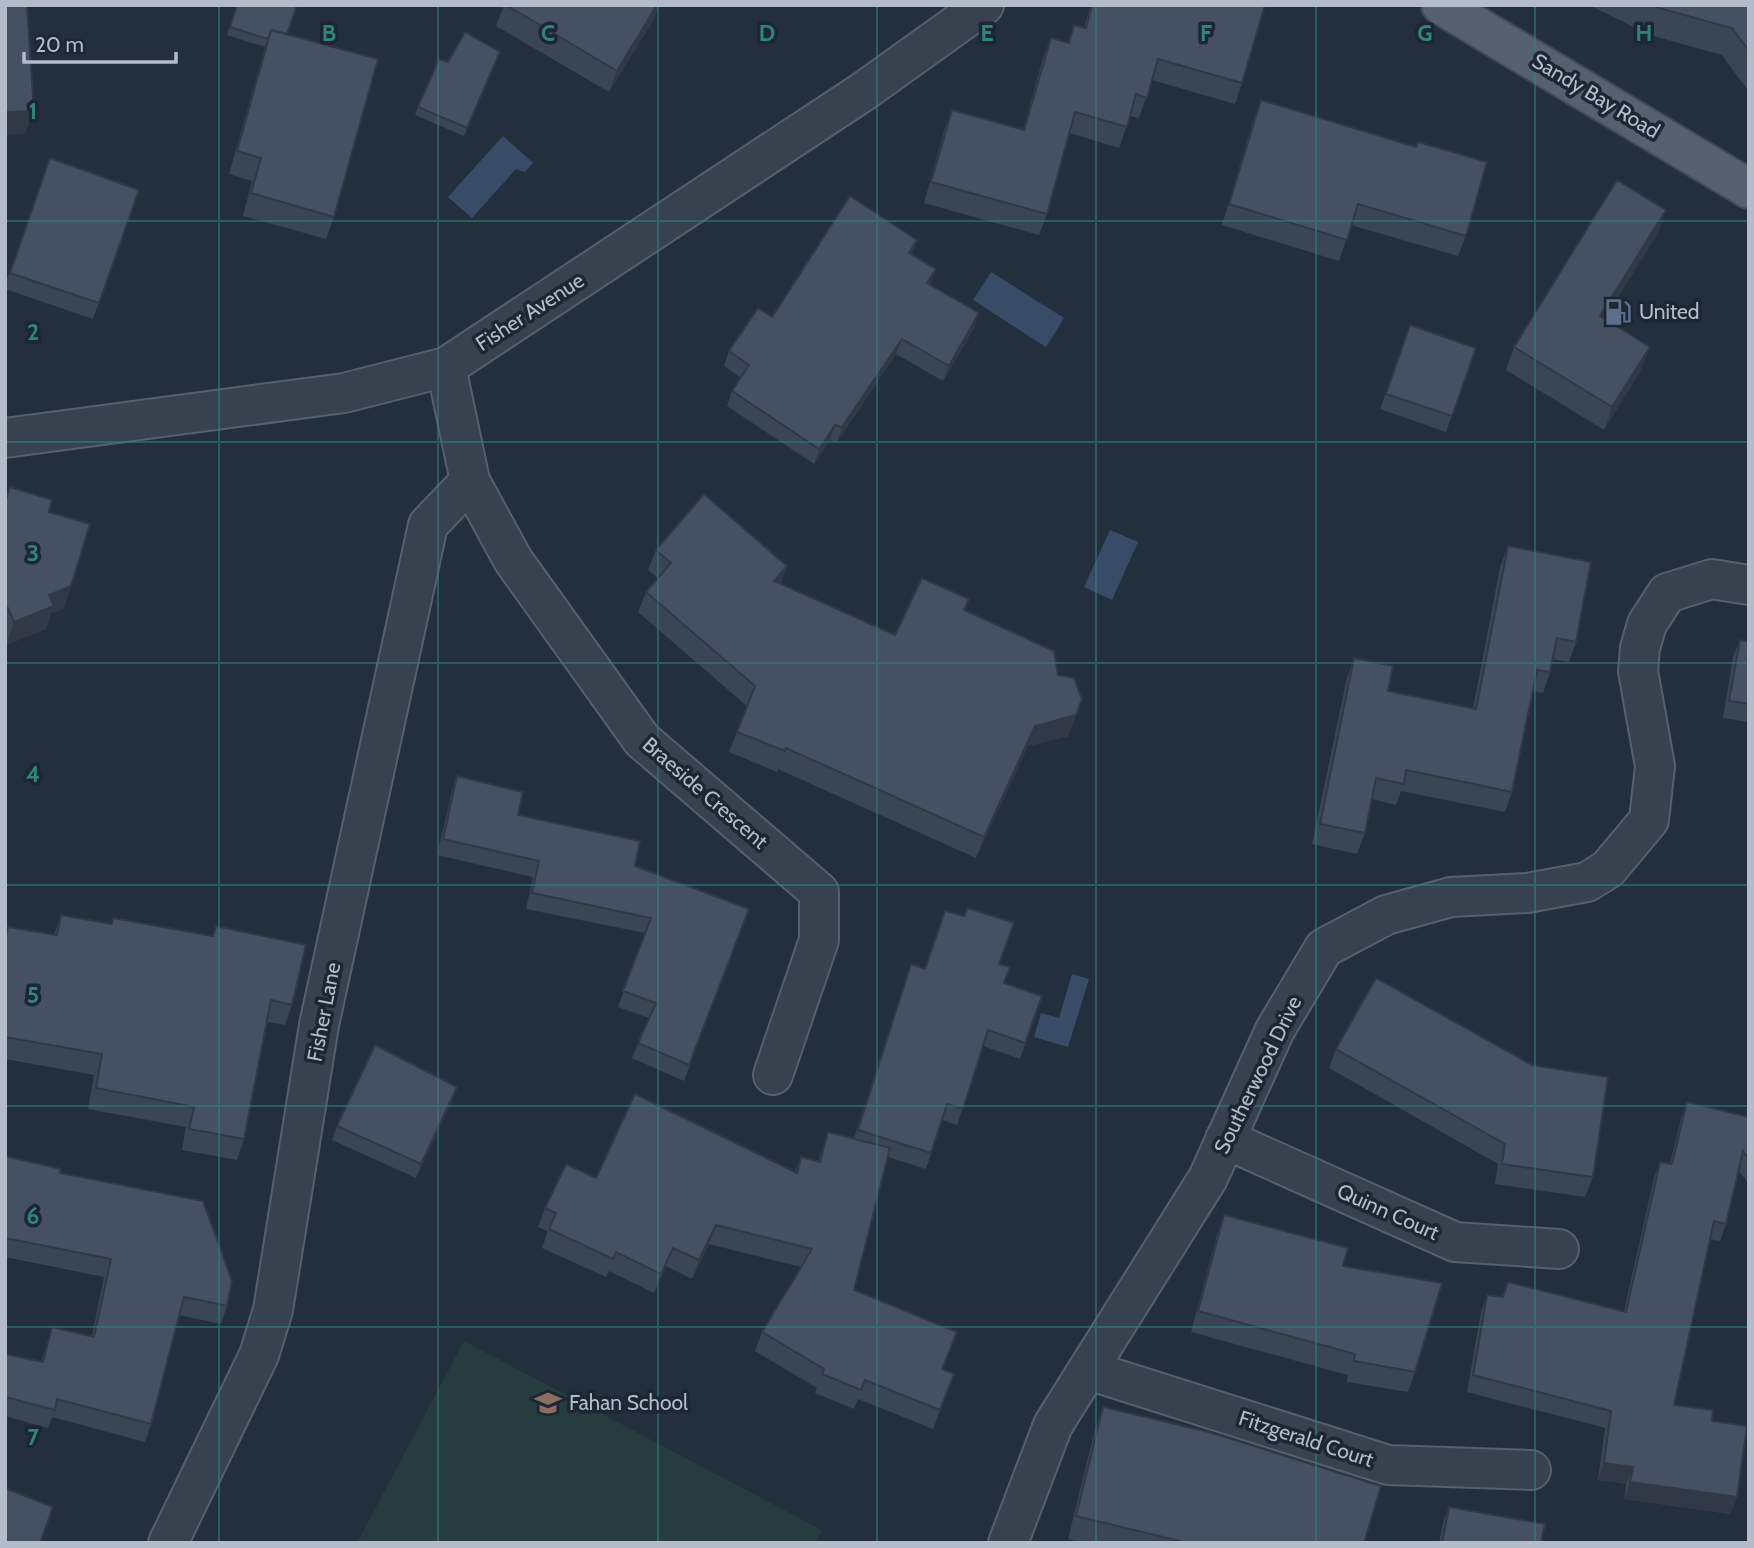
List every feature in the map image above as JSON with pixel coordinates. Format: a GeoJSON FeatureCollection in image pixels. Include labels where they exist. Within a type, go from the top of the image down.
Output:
{"type":"FeatureCollection","features":[{"type":"Feature","properties":{"kind":"main road","name":"Sandy Bay Road"},"geometry":{"type":"LineString","coordinates":[[1441,5],[1749,189]]}},
{"type":"Feature","properties":{"kind":"street","name":"Fisher Avenue"},"geometry":{"type":"LineString","coordinates":[[5,438],[344,393],[446,367],[864,91],[984,5]]}},
{"type":"Feature","properties":{"kind":"street","name":"Braeside Crescent"},"geometry":{"type":"LineString","coordinates":[[446,367],[470,481],[513,560],[642,740],[819,892],[819,940],[773,1075]]}},
{"type":"Feature","properties":{"kind":"street","name":"Fisher Lane"},"geometry":{"type":"LineString","coordinates":[[167,1543],[259,1355],[273,1310],[319,1025],[428,524],[470,481]]}},
{"type":"Feature","properties":{"kind":"street","name":"Southerwood Drive"},"geometry":{"type":"LineString","coordinates":[[1008,1543],[1052,1425],[1208,1178],[1275,1030],[1324,947],[1386,915],[1451,897],[1527,892],[1587,882],[1608,869],[1649,820],[1655,766],[1638,671],[1640,648],[1647,624],[1667,593],[1712,579],[1749,585]]}},
{"type":"Feature","properties":{"kind":"street","name":"Quinn Court"},"geometry":{"type":"LineString","coordinates":[[1225,1139],[1455,1242],[1559,1249]]}},
{"type":"Feature","properties":{"kind":"street","name":"Fitzgerald Court"},"geometry":{"type":"LineString","coordinates":[[1088,1370],[1388,1465],[1531,1470]]}},
{"type":"Feature","properties":{"kind":"green space"},"geometry":{"type":"Polygon","coordinates":[[[464,1341],[822,1530],[815,1543],[357,1543],[464,1341]]]}},
{"type":"Feature","properties":{"kind":"water"},"geometry":{"type":"Polygon","coordinates":[[[503,136],[533,163],[525,172],[516,169],[472,218],[448,197],[503,136]]]}},
{"type":"Feature","properties":{"kind":"water"},"geometry":{"type":"Polygon","coordinates":[[[991,272],[1064,318],[1046,347],[973,300],[991,272]]]}},
{"type":"Feature","properties":{"kind":"water"},"geometry":{"type":"Polygon","coordinates":[[[1110,530],[1138,542],[1112,600],[1084,587],[1110,530]]]}},
{"type":"Feature","properties":{"kind":"water"},"geometry":{"type":"Polygon","coordinates":[[[1072,974],[1089,979],[1068,1047],[1034,1037],[1041,1013],[1059,1018],[1072,974]]]}},
{"type":"Feature","properties":{"kind":"building"},"geometry":{"type":"Polygon","coordinates":[[[5,5],[27,5],[34,111],[5,112],[5,5]]]}},
{"type":"Feature","properties":{"kind":"building"},"geometry":{"type":"Polygon","coordinates":[[[237,5],[297,5],[287,34],[271,30],[268,39],[230,27],[237,5]]]}},
{"type":"Feature","properties":{"kind":"building"},"geometry":{"type":"Polygon","coordinates":[[[506,5],[657,5],[617,71],[506,5]]]}},
{"type":"Feature","properties":{"kind":"building"},"geometry":{"type":"Polygon","coordinates":[[[1092,5],[1265,5],[1242,83],[1158,59],[1147,98],[1136,94],[1127,127],[1075,112],[1047,214],[931,182],[952,110],[1024,130],[1051,38],[1069,43],[1074,25],[1086,28],[1092,5]]]}},
{"type":"Feature","properties":{"kind":"building"},"geometry":{"type":"Polygon","coordinates":[[[1653,5],[1749,5],[1749,51],[1732,28],[1653,5]]]}},
{"type":"Feature","properties":{"kind":"building"},"geometry":{"type":"Polygon","coordinates":[[[271,30],[378,59],[334,217],[251,193],[261,158],[237,151],[271,30]]]}},
{"type":"Feature","properties":{"kind":"building"},"geometry":{"type":"Polygon","coordinates":[[[465,32],[500,52],[467,128],[418,107],[439,59],[448,62],[465,32]]]}},
{"type":"Feature","properties":{"kind":"building"},"geometry":{"type":"Polygon","coordinates":[[[1261,100],[1416,147],[1418,142],[1487,162],[1466,236],[1358,204],[1347,240],[1229,204],[1261,100]]]}},
{"type":"Feature","properties":{"kind":"building"},"geometry":{"type":"Polygon","coordinates":[[[50,158],[139,190],[99,303],[10,273],[50,158]]]}},
{"type":"Feature","properties":{"kind":"building"},"geometry":{"type":"Polygon","coordinates":[[[1617,180],[1666,210],[1600,316],[1650,347],[1612,407],[1514,347],[1617,180]]]}},
{"type":"Feature","properties":{"kind":"building"},"geometry":{"type":"Polygon","coordinates":[[[850,196],[917,240],[909,253],[936,269],[927,283],[979,313],[949,366],[902,339],[842,427],[835,425],[819,449],[732,391],[749,365],[729,351],[758,308],[772,317],[850,196]]]}},
{"type":"Feature","properties":{"kind":"building"},"geometry":{"type":"Polygon","coordinates":[[[1410,325],[1476,348],[1452,416],[1386,394],[1410,325]]]}},
{"type":"Feature","properties":{"kind":"building"},"geometry":{"type":"Polygon","coordinates":[[[10,487],[52,500],[49,512],[90,524],[71,586],[49,595],[54,606],[14,622],[5,607],[5,502],[10,487]]]}},
{"type":"Feature","properties":{"kind":"building"},"geometry":{"type":"Polygon","coordinates":[[[704,494],[787,566],[774,581],[895,635],[922,578],[969,599],[964,610],[1054,651],[1058,675],[1074,678],[1082,699],[1076,715],[1035,726],[984,837],[786,748],[785,751],[737,732],[755,686],[646,592],[671,563],[656,550],[704,494]]]}},
{"type":"Feature","properties":{"kind":"building"},"geometry":{"type":"Polygon","coordinates":[[[1508,546],[1591,562],[1576,642],[1557,638],[1550,672],[1537,670],[1512,792],[1406,770],[1404,784],[1376,778],[1365,833],[1320,824],[1354,658],[1393,666],[1388,691],[1476,709],[1508,546]]]}},
{"type":"Feature","properties":{"kind":"building"},"geometry":{"type":"Polygon","coordinates":[[[1740,640],[1749,642],[1749,704],[1729,701],[1740,640]]]}},
{"type":"Feature","properties":{"kind":"building"},"geometry":{"type":"Polygon","coordinates":[[[457,776],[523,792],[518,815],[640,841],[635,866],[749,909],[689,1065],[638,1043],[656,1003],[623,991],[651,918],[532,893],[539,861],[443,839],[457,776]]]}},
{"type":"Feature","properties":{"kind":"building"},"geometry":{"type":"Polygon","coordinates":[[[968,908],[1014,923],[999,964],[1010,967],[1004,983],[1042,996],[1025,1043],[988,1030],[963,1109],[947,1104],[931,1153],[858,1130],[911,964],[925,969],[945,911],[964,916],[968,908]]]}},
{"type":"Feature","properties":{"kind":"building"},"geometry":{"type":"Polygon","coordinates":[[[61,915],[112,924],[113,918],[213,936],[216,926],[306,945],[292,1005],[271,1000],[244,1139],[189,1129],[194,1107],[96,1088],[102,1054],[5,1037],[5,941],[8,927],[57,935],[61,915]]]}},
{"type":"Feature","properties":{"kind":"building"},"geometry":{"type":"Polygon","coordinates":[[[1376,978],[1532,1065],[1608,1077],[1593,1177],[1502,1164],[1505,1144],[1336,1049],[1376,978]]]}},
{"type":"Feature","properties":{"kind":"building"},"geometry":{"type":"Polygon","coordinates":[[[375,1045],[457,1087],[421,1164],[337,1126],[375,1045]]]}},
{"type":"Feature","properties":{"kind":"building"},"geometry":{"type":"Polygon","coordinates":[[[635,1094],[797,1173],[801,1157],[820,1162],[828,1132],[890,1148],[854,1290],[957,1332],[942,1369],[954,1374],[940,1410],[865,1380],[861,1390],[822,1374],[824,1369],[762,1332],[812,1249],[716,1225],[699,1260],[673,1248],[661,1274],[616,1252],[613,1259],[549,1229],[556,1213],[545,1208],[566,1164],[596,1178],[635,1094]]]}},
{"type":"Feature","properties":{"kind":"building"},"geometry":{"type":"Polygon","coordinates":[[[1687,1102],[1749,1117],[1749,1159],[1743,1151],[1726,1224],[1714,1221],[1674,1405],[1713,1410],[1712,1421],[1747,1426],[1737,1497],[1630,1482],[1633,1467],[1604,1463],[1611,1411],[1473,1375],[1487,1295],[1503,1297],[1508,1282],[1626,1312],[1660,1162],[1672,1164],[1687,1102]]]}},
{"type":"Feature","properties":{"kind":"building"},"geometry":{"type":"Polygon","coordinates":[[[5,1156],[61,1169],[60,1173],[203,1201],[232,1281],[227,1306],[184,1297],[151,1424],[57,1399],[55,1410],[5,1397],[5,1354],[43,1362],[52,1327],[94,1337],[111,1259],[5,1238],[5,1156]]]}},
{"type":"Feature","properties":{"kind":"building"},"geometry":{"type":"Polygon","coordinates":[[[1224,1215],[1348,1248],[1343,1266],[1442,1283],[1415,1372],[1354,1361],[1355,1354],[1198,1311],[1224,1215]]]}},
{"type":"Feature","properties":{"kind":"building"},"geometry":{"type":"Polygon","coordinates":[[[1103,1407],[1209,1432],[1381,1486],[1364,1543],[1188,1543],[1076,1516],[1103,1407]]]}},
{"type":"Feature","properties":{"kind":"building"},"geometry":{"type":"Polygon","coordinates":[[[5,1488],[53,1507],[40,1543],[5,1543],[5,1488]]]}},
{"type":"Feature","properties":{"kind":"building"},"geometry":{"type":"Polygon","coordinates":[[[1449,1507],[1545,1524],[1541,1543],[1442,1543],[1449,1507]]]}},
{"type":"Feature","properties":{"kind":"place","name":"United"},"geometry":{"type":"Point","coordinates":[1618,312]}},
{"type":"Feature","properties":{"kind":"place","name":"Fahan School"},"geometry":{"type":"Point","coordinates":[548,1403]}}]}
